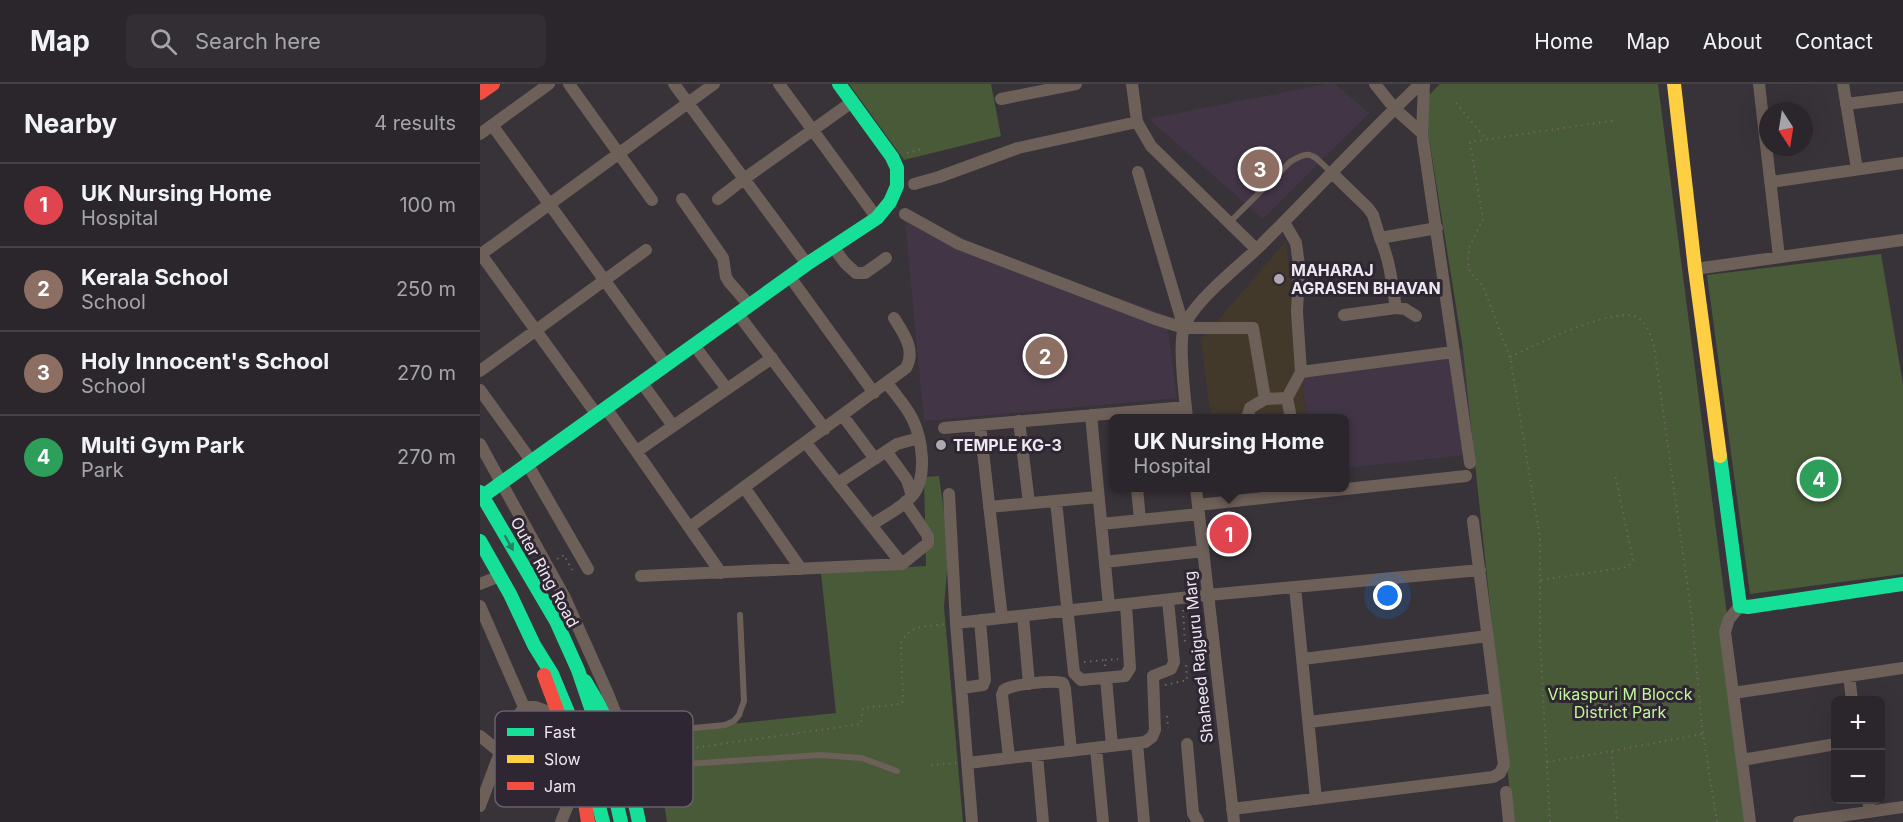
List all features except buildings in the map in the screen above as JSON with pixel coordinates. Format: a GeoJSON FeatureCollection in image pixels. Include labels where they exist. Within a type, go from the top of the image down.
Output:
{"type":"FeatureCollection","features":[{"type":"Feature","properties":{"kind":"street"},"geometry":{"type":"LineString","coordinates":[[480,93],[493,84]]}},
{"type":"Feature","properties":{"kind":"street"},"geometry":{"type":"LineString","coordinates":[[480,134],[549,84]]}},
{"type":"Feature","properties":{"kind":"street"},"geometry":{"type":"LineString","coordinates":[[569,84],[652,200]]}},
{"type":"Feature","properties":{"kind":"street"},"geometry":{"type":"LineString","coordinates":[[674,84],[807,264]]}},
{"type":"Feature","properties":{"kind":"street"},"geometry":{"type":"LineString","coordinates":[[714,84],[480,254],[602,411],[637,451],[721,573]]}},
{"type":"Feature","properties":{"kind":"street"},"geometry":{"type":"LineString","coordinates":[[779,84],[877,218]]}},
{"type":"Feature","properties":{"kind":"street"},"geometry":{"type":"LineString","coordinates":[[482,494],[530,463],[807,264],[877,218],[890,202],[897,186],[897,168],[892,157],[839,84]]}},
{"type":"Feature","properties":{"kind":"street"},"geometry":{"type":"LineString","coordinates":[[1001,99],[1077,84]]}},
{"type":"Feature","properties":{"kind":"street"},"geometry":{"type":"LineString","coordinates":[[1132,84],[1136,118],[1151,146],[1256,249]]}},
{"type":"Feature","properties":{"kind":"street"},"geometry":{"type":"LineString","coordinates":[[1158,414],[1187,413],[1182,343],[1184,328],[1205,298],[1422,84]]}},
{"type":"Feature","properties":{"kind":"street"},"geometry":{"type":"LineString","coordinates":[[1422,84],[1422,133],[1470,463]]}},
{"type":"Feature","properties":{"kind":"street"},"geometry":{"type":"LineString","coordinates":[[1674,84],[1695,269],[1740,606],[1729,619],[1725,632],[1750,822]]}},
{"type":"Feature","properties":{"kind":"street"},"geometry":{"type":"LineString","coordinates":[[1760,84],[1779,257]]}},
{"type":"Feature","properties":{"kind":"street"},"geometry":{"type":"LineString","coordinates":[[1843,84],[1857,169]]}},
{"type":"Feature","properties":{"kind":"street"},"geometry":{"type":"LineString","coordinates":[[1381,86],[1395,109],[1422,133]]}},
{"type":"Feature","properties":{"kind":"street"},"geometry":{"type":"LineString","coordinates":[[1846,104],[1903,97]]}},
{"type":"Feature","properties":{"kind":"street"},"geometry":{"type":"LineString","coordinates":[[718,199],[852,102]]}},
{"type":"Feature","properties":{"kind":"street"},"geometry":{"type":"LineString","coordinates":[[914,184],[1018,148],[1136,118]]}},
{"type":"Feature","properties":{"kind":"street"},"geometry":{"type":"LineString","coordinates":[[492,125],[666,365]]}},
{"type":"Feature","properties":{"kind":"street"},"geometry":{"type":"LineString","coordinates":[[1771,182],[1903,163]]}},
{"type":"Feature","properties":{"kind":"street"},"geometry":{"type":"LineString","coordinates":[[1138,172],[1184,328]]}},
{"type":"Feature","properties":{"kind":"street"},"geometry":{"type":"LineString","coordinates":[[1332,173],[1373,215],[1386,251],[1396,308]]}},
{"type":"Feature","properties":{"kind":"street"},"geometry":{"type":"LineString","coordinates":[[682,199],[723,258],[726,277],[772,358],[825,429]]}},
{"type":"Feature","properties":{"kind":"street"},"geometry":{"type":"LineString","coordinates":[[905,214],[959,244],[1065,286],[1184,328],[1253,328],[1266,399]]}},
{"type":"Feature","properties":{"kind":"street"},"geometry":{"type":"LineString","coordinates":[[1284,222],[1298,251],[1297,312],[1301,372],[1287,398],[1290,414]]}},
{"type":"Feature","properties":{"kind":"street"},"geometry":{"type":"LineString","coordinates":[[1380,238],[1437,228]]}},
{"type":"Feature","properties":{"kind":"street"},"geometry":{"type":"LineString","coordinates":[[1695,269],[1903,240]]}},
{"type":"Feature","properties":{"kind":"street"},"geometry":{"type":"LineString","coordinates":[[833,247],[845,264],[856,273],[865,273],[886,258]]}},
{"type":"Feature","properties":{"kind":"street"},"geometry":{"type":"LineString","coordinates":[[480,371],[646,250]]}},
{"type":"Feature","properties":{"kind":"street"},"geometry":{"type":"LineString","coordinates":[[790,277],[874,393]]}},
{"type":"Feature","properties":{"kind":"street"},"geometry":{"type":"LineString","coordinates":[[1344,315],[1396,308],[1405,309],[1416,316]]}},
{"type":"Feature","properties":{"kind":"street"},"geometry":{"type":"LineString","coordinates":[[690,527],[906,368],[910,360],[906,338],[894,318]]}},
{"type":"Feature","properties":{"kind":"street"},"geometry":{"type":"LineString","coordinates":[[694,345],[727,389]]}},
{"type":"Feature","properties":{"kind":"street"},"geometry":{"type":"LineString","coordinates":[[1301,372],[1453,352]]}},
{"type":"Feature","properties":{"kind":"street"},"geometry":{"type":"LineString","coordinates":[[637,451],[772,358]]}},
{"type":"Feature","properties":{"kind":"street"},"geometry":{"type":"LineString","coordinates":[[642,383],[673,426]]}},
{"type":"Feature","properties":{"kind":"street"},"geometry":{"type":"LineString","coordinates":[[872,525],[908,499],[918,485],[922,462],[919,438],[912,417],[887,383]]}},
{"type":"Feature","properties":{"kind":"street"},"geometry":{"type":"LineString","coordinates":[[480,390],[530,463],[588,569]]}},
{"type":"Feature","properties":{"kind":"street"},"geometry":{"type":"LineString","coordinates":[[1248,414],[1250,408],[1266,399],[1287,398]]}},
{"type":"Feature","properties":{"kind":"street"},"geometry":{"type":"LineString","coordinates":[[1091,415],[1109,606]]}},
{"type":"Feature","properties":{"kind":"street"},"geometry":{"type":"LineString","coordinates":[[945,428],[1109,415]]}},
{"type":"Feature","properties":{"kind":"street"},"geometry":{"type":"LineString","coordinates":[[843,416],[874,459]]}},
{"type":"Feature","properties":{"kind":"street"},"geometry":{"type":"LineString","coordinates":[[1019,422],[1029,503]]}},
{"type":"Feature","properties":{"kind":"street"},"geometry":{"type":"LineString","coordinates":[[980,425],[1002,618]]}},
{"type":"Feature","properties":{"kind":"street"},"geometry":{"type":"LineString","coordinates":[[838,483],[897,444],[919,438]]}},
{"type":"Feature","properties":{"kind":"street"},"geometry":{"type":"LineString","coordinates":[[806,443],[902,564]]}},
{"type":"Feature","properties":{"kind":"street"},"geometry":{"type":"LineString","coordinates":[[480,444],[565,598],[613,711]]}},
{"type":"Feature","properties":{"kind":"street"},"geometry":{"type":"LineString","coordinates":[[641,576],[902,564],[928,543],[928,536],[908,499],[908,480],[886,451]]}},
{"type":"Feature","properties":{"kind":"street"},"geometry":{"type":"LineString","coordinates":[[1349,487],[1466,476]]}},
{"type":"Feature","properties":{"kind":"street"},"geometry":{"type":"LineString","coordinates":[[744,487],[801,569]]}},
{"type":"Feature","properties":{"kind":"street"},"geometry":{"type":"LineString","coordinates":[[1137,492],[1140,520]]}},
{"type":"Feature","properties":{"kind":"street","name":"Shaheed Rajguru Marg"},"geometry":{"type":"LineString","coordinates":[[1196,492],[1234,822]]}},
{"type":"Feature","properties":{"kind":"street"},"geometry":{"type":"LineString","coordinates":[[1101,524],[1140,520],[1295,492]]}},
{"type":"Feature","properties":{"kind":"street","name":"Outer Ring Road"},"geometry":{"type":"LineString","coordinates":[[482,494],[556,621],[578,670],[592,711]]}},
{"type":"Feature","properties":{"kind":"street"},"geometry":{"type":"LineString","coordinates":[[949,494],[956,623],[972,822]]}},
{"type":"Feature","properties":{"kind":"street"},"geometry":{"type":"LineString","coordinates":[[990,507],[1098,497]]}},
{"type":"Feature","properties":{"kind":"street"},"geometry":{"type":"LineString","coordinates":[[1056,501],[1074,673],[1077,678],[1081,680],[1125,676],[1130,668],[1126,604]]}},
{"type":"Feature","properties":{"kind":"street"},"geometry":{"type":"LineString","coordinates":[[1232,809],[1493,777],[1500,772],[1504,765],[1473,520]]}},
{"type":"Feature","properties":{"kind":"street"},"geometry":{"type":"LineString","coordinates":[[480,541],[534,645],[552,674],[567,711]]}},
{"type":"Feature","properties":{"kind":"street"},"geometry":{"type":"LineString","coordinates":[[1105,562],[1203,551]]}},
{"type":"Feature","properties":{"kind":"street"},"geometry":{"type":"LineString","coordinates":[[956,623],[1208,595],[1480,570]]}},
{"type":"Feature","properties":{"kind":"street"},"geometry":{"type":"LineString","coordinates":[[480,584],[500,576]]}},
{"type":"Feature","properties":{"kind":"street"},"geometry":{"type":"LineString","coordinates":[[1740,606],[1748,607],[1903,584]]}},
{"type":"Feature","properties":{"kind":"street"},"geometry":{"type":"LineString","coordinates":[[1295,587],[1316,799]]}},
{"type":"Feature","properties":{"kind":"street"},"geometry":{"type":"LineString","coordinates":[[968,763],[1145,742],[1152,737],[1155,730],[1153,676],[1171,669],[1174,662],[1168,600]]}},
{"type":"Feature","properties":{"kind":"street"},"geometry":{"type":"LineString","coordinates":[[480,606],[524,707]]}},
{"type":"Feature","properties":{"kind":"street"},"geometry":{"type":"LineString","coordinates":[[1023,615],[1029,684]]}},
{"type":"Feature","properties":{"kind":"street"},"geometry":{"type":"LineString","coordinates":[[962,688],[983,685],[985,680],[980,620]]}},
{"type":"Feature","properties":{"kind":"street"},"geometry":{"type":"LineString","coordinates":[[1303,659],[1488,636]]}},
{"type":"Feature","properties":{"kind":"street"},"geometry":{"type":"LineString","coordinates":[[534,645],[556,711]]}},
{"type":"Feature","properties":{"kind":"street"},"geometry":{"type":"LineString","coordinates":[[1733,693],[1903,668]]}},
{"type":"Feature","properties":{"kind":"street","name":"Outer Ring Road"},"geometry":{"type":"LineString","coordinates":[[578,670],[605,711]]}},
{"type":"Feature","properties":{"kind":"street"},"geometry":{"type":"LineString","coordinates":[[1849,676],[1852,696]]}},
{"type":"Feature","properties":{"kind":"street"},"geometry":{"type":"LineString","coordinates":[[1106,678],[1112,746]]}},
{"type":"Feature","properties":{"kind":"street"},"geometry":{"type":"LineString","coordinates":[[1010,758],[1002,694],[1007,687],[1029,684],[1058,681],[1063,683],[1071,751]]}},
{"type":"Feature","properties":{"kind":"street"},"geometry":{"type":"LineString","coordinates":[[1309,722],[1496,699]]}},
{"type":"Feature","properties":{"kind":"street"},"geometry":{"type":"LineString","coordinates":[[524,707],[535,707],[546,711]]}},
{"type":"Feature","properties":{"kind":"street"},"geometry":{"type":"LineString","coordinates":[[521,711],[524,707]]}},
{"type":"Feature","properties":{"kind":"street"},"geometry":{"type":"LineString","coordinates":[[480,736],[495,750]]}},
{"type":"Feature","properties":{"kind":"street"},"geometry":{"type":"LineString","coordinates":[[1137,743],[1144,822]]}},
{"type":"Feature","properties":{"kind":"street"},"geometry":{"type":"LineString","coordinates":[[1187,744],[1193,813],[1198,822]]}},
{"type":"Feature","properties":{"kind":"street"},"geometry":{"type":"LineString","coordinates":[[1742,760],[1831,745]]}},
{"type":"Feature","properties":{"kind":"street"},"geometry":{"type":"LineString","coordinates":[[1096,748],[1103,822]]}},
{"type":"Feature","properties":{"kind":"street"},"geometry":{"type":"LineString","coordinates":[[1037,755],[1044,822]]}},
{"type":"Feature","properties":{"kind":"street"},"geometry":{"type":"LineString","coordinates":[[480,806],[495,768]]}},
{"type":"Feature","properties":{"kind":"street"},"geometry":{"type":"LineString","coordinates":[[1506,792],[1509,822]]}},
{"type":"Feature","properties":{"kind":"street"},"geometry":{"type":"LineString","coordinates":[[1799,822],[1869,806],[1903,807]]}},
{"type":"Feature","properties":{"kind":"street"},"geometry":{"type":"LineString","coordinates":[[561,822],[567,807]]}},
{"type":"Feature","properties":{"kind":"street"},"geometry":{"type":"LineString","coordinates":[[584,807],[588,822]]}},
{"type":"Feature","properties":{"kind":"street"},"geometry":{"type":"LineString","coordinates":[[599,807],[603,822]]}},
{"type":"Feature","properties":{"kind":"street","name":"Outer Ring Road"},"geometry":{"type":"LineString","coordinates":[[618,807],[621,822]]}},
{"type":"Feature","properties":{"kind":"street","name":"Outer Ring Road"},"geometry":{"type":"LineString","coordinates":[[636,807],[639,822]]}},
{"type":"Feature","properties":{"kind":"lane"},"geometry":{"type":"LineString","coordinates":[[1229,223],[1290,162],[1301,155],[1308,153],[1314,156],[1332,173]]}},
{"type":"Feature","properties":{"kind":"lane"},"geometry":{"type":"LineString","coordinates":[[693,728],[725,725],[734,721],[739,715],[744,701],[741,615]]}},
{"type":"Feature","properties":{"kind":"lane"},"geometry":{"type":"LineString","coordinates":[[693,764],[820,755],[862,758],[897,771]]}},
{"type":"Feature","properties":{"kind":"lane"},"geometry":{"type":"LineString","coordinates":[[568,807],[570,822]]}},
{"type":"Feature","properties":{"kind":"path"},"geometry":{"type":"LineString","coordinates":[[1456,103],[1486,139]]}},
{"type":"Feature","properties":{"kind":"path"},"geometry":{"type":"LineString","coordinates":[[1550,822],[1540,640],[1540,538],[1510,357],[1483,286],[1470,272],[1468,262],[1469,248],[1483,219],[1470,142],[1617,120]]}},
{"type":"Feature","properties":{"kind":"path"},"geometry":{"type":"LineString","coordinates":[[1510,357],[1567,331],[1607,318],[1634,316],[1647,326],[1654,346],[1672,469],[1692,618],[1702,734],[1717,822]]}},
{"type":"Feature","properties":{"kind":"path"},"geometry":{"type":"LineString","coordinates":[[1540,580],[1628,567],[1633,560],[1616,475]]}},
{"type":"Feature","properties":{"kind":"path"},"geometry":{"type":"LineString","coordinates":[[564,555],[572,570]]}},
{"type":"Feature","properties":{"kind":"path"},"geometry":{"type":"LineString","coordinates":[[693,748],[861,724],[863,708],[901,704],[903,701],[901,643],[905,634],[910,630],[923,627],[956,623]]}},
{"type":"Feature","properties":{"kind":"path"},"geometry":{"type":"LineString","coordinates":[[1082,653],[1083,662],[1122,659]]}},
{"type":"Feature","properties":{"kind":"path"},"geometry":{"type":"LineString","coordinates":[[1105,660],[1106,678]]}},
{"type":"Feature","properties":{"kind":"path"},"geometry":{"type":"LineString","coordinates":[[1546,763],[1702,734]]}},
{"type":"Feature","properties":{"kind":"path"},"geometry":{"type":"LineString","coordinates":[[1612,751],[1617,822]]}},
{"type":"Feature","properties":{"kind":"path"},"geometry":{"type":"LineString","coordinates":[[932,765],[968,763]]}},
{"type":"Feature","properties":{"kind":"shaded area"},"geometry":{"type":"Polygon","coordinates":[[[1335,84],[1369,113],[1263,219],[1149,119],[1335,84]]]}},
{"type":"Feature","properties":{"kind":"shaded area"},"geometry":{"type":"Polygon","coordinates":[[[905,221],[1166,315],[1177,398],[924,421],[905,221]]]}},
{"type":"Feature","properties":{"kind":"shaded area"},"geometry":{"type":"Polygon","coordinates":[[[1286,241],[1306,414],[1210,414],[1201,340],[1286,241]]]}},
{"type":"Feature","properties":{"kind":"shaded area"},"geometry":{"type":"Polygon","coordinates":[[[1463,350],[1475,454],[1349,468],[1349,414],[1306,414],[1301,371],[1463,350]]]}},
{"type":"Feature","properties":{"kind":"green space"},"geometry":{"type":"Polygon","coordinates":[[[849,84],[991,84],[1001,136],[904,160],[849,84]]]}},
{"type":"Feature","properties":{"kind":"green space","name":"Vikaspuri M Blocck District Park"},"geometry":{"type":"Polygon","coordinates":[[[1440,84],[1658,84],[1754,822],[1513,822],[1463,350],[1423,101],[1440,84]]]}},
{"type":"Feature","properties":{"kind":"green space"},"geometry":{"type":"Polygon","coordinates":[[[1881,254],[1903,384],[1903,574],[1750,594],[1707,275],[1881,254]]]}},
{"type":"Feature","properties":{"kind":"green space"},"geometry":{"type":"Polygon","coordinates":[[[939,476],[949,547],[944,607],[963,822],[667,822],[665,807],[693,807],[693,728],[836,713],[821,573],[926,566],[924,477],[939,476]]]}},
{"type":"Feature","properties":{"kind":"traffic: fast"},"geometry":{"type":"LineString","coordinates":[[483,496],[807,264],[877,218],[890,202],[897,186],[897,168],[892,157],[839,84]]}},
{"type":"Feature","properties":{"kind":"traffic: fast"},"geometry":{"type":"LineString","coordinates":[[1720,456],[1740,606],[1748,607],[1903,584]]}},
{"type":"Feature","properties":{"kind":"traffic: fast"},"geometry":{"type":"LineString","coordinates":[[480,492],[556,621],[578,670],[592,711]]}},
{"type":"Feature","properties":{"kind":"traffic: fast"},"geometry":{"type":"LineString","coordinates":[[480,541],[510,594],[534,645],[552,674],[567,711]]}},
{"type":"Feature","properties":{"kind":"traffic: fast"},"geometry":{"type":"LineString","coordinates":[[585,681],[602,711]]}},
{"type":"Feature","properties":{"kind":"traffic: fast"},"geometry":{"type":"LineString","coordinates":[[599,807],[603,822]]}},
{"type":"Feature","properties":{"kind":"traffic: fast"},"geometry":{"type":"LineString","coordinates":[[618,807],[621,822]]}},
{"type":"Feature","properties":{"kind":"traffic: fast"},"geometry":{"type":"LineString","coordinates":[[635,807],[639,822]]}},
{"type":"Feature","properties":{"kind":"traffic: slow"},"geometry":{"type":"LineString","coordinates":[[1674,84],[1695,269],[1720,456]]}},
{"type":"Feature","properties":{"kind":"traffic: jam"},"geometry":{"type":"LineString","coordinates":[[480,93],[493,84]]}},
{"type":"Feature","properties":{"kind":"traffic: jam"},"geometry":{"type":"LineString","coordinates":[[544,675],[557,711]]}},
{"type":"Feature","properties":{"kind":"traffic: jam"},"geometry":{"type":"LineString","coordinates":[[586,807],[588,822]]}},
{"type":"Feature","properties":{"kind":"place","name":"Holy Innocent's School"},"geometry":{"type":"Point","coordinates":[1260,169]}},
{"type":"Feature","properties":{"kind":"place","name":"MAHARAJ AGRASEN BHAVAN"},"geometry":{"type":"Point","coordinates":[1279,279]}},
{"type":"Feature","properties":{"kind":"place","name":"Kerala School"},"geometry":{"type":"Point","coordinates":[1045,356]}},
{"type":"Feature","properties":{"kind":"place","name":"TEMPLE KG-3"},"geometry":{"type":"Point","coordinates":[941,445]}},
{"type":"Feature","properties":{"kind":"place","name":"Multi Gym Park"},"geometry":{"type":"Point","coordinates":[1819,479]}},
{"type":"Feature","properties":{"kind":"place","name":"UK Nursing Home"},"geometry":{"type":"Point","coordinates":[1229,534]}}]}
